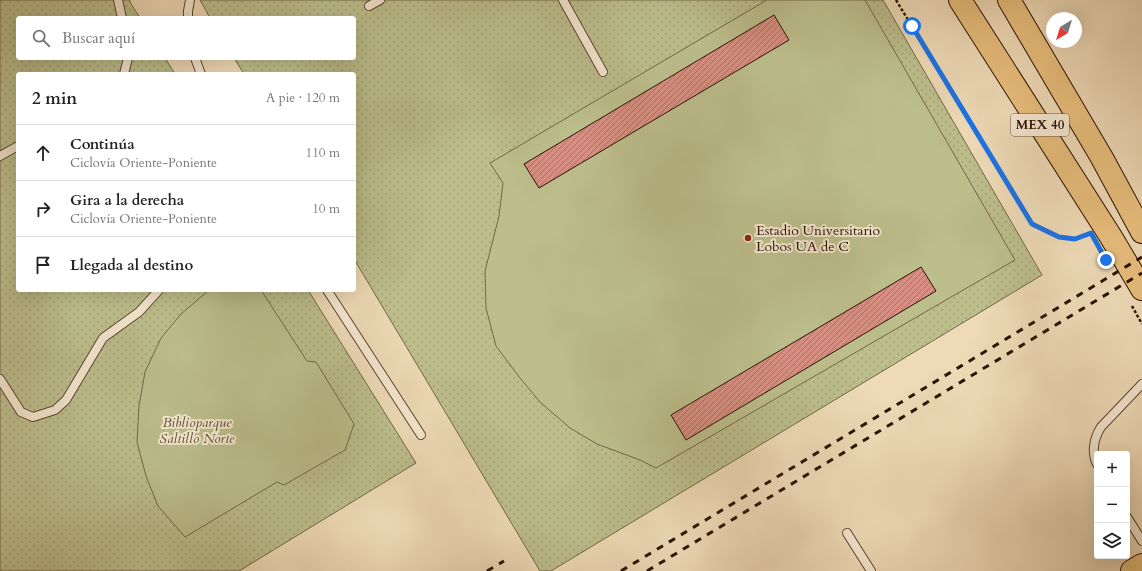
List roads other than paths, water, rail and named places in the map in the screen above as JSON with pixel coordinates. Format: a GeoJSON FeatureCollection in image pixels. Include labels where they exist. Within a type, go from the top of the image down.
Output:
{"type":"FeatureCollection","features":[{"type":"Feature","properties":{"kind":"main road","name":"MEX 40"},"geometry":{"type":"LineString","coordinates":[[960,0],[1111,237],[1137,298]]}},
{"type":"Feature","properties":{"kind":"main road","name":"MEX 40"},"geometry":{"type":"LineString","coordinates":[[1009,0],[1102,158],[1142,232]]}},
{"type":"Feature","properties":{"kind":"main road"},"geometry":{"type":"LineString","coordinates":[[1132,571],[1142,565]]}},
{"type":"Feature","properties":{"kind":"lane"},"geometry":{"type":"LineString","coordinates":[[118,0],[122,16]]}},
{"type":"Feature","properties":{"kind":"lane"},"geometry":{"type":"LineString","coordinates":[[188,16],[190,0]]}},
{"type":"Feature","properties":{"kind":"lane"},"geometry":{"type":"LineString","coordinates":[[369,6],[380,0]]}},
{"type":"Feature","properties":{"kind":"lane"},"geometry":{"type":"LineString","coordinates":[[563,0],[603,72]]}},
{"type":"Feature","properties":{"kind":"lane"},"geometry":{"type":"LineString","coordinates":[[124,72],[128,60]]}},
{"type":"Feature","properties":{"kind":"lane"},"geometry":{"type":"LineString","coordinates":[[196,60],[200,72]]}},
{"type":"Feature","properties":{"kind":"lane"},"geometry":{"type":"LineString","coordinates":[[0,156],[16,147]]}},
{"type":"Feature","properties":{"kind":"lane"},"geometry":{"type":"LineString","coordinates":[[0,379],[21,412],[33,417],[55,410],[66,400],[103,338],[139,312],[158,292]]}},
{"type":"Feature","properties":{"kind":"lane"},"geometry":{"type":"LineString","coordinates":[[328,292],[421,435]]}},
{"type":"Feature","properties":{"kind":"lane"},"geometry":{"type":"LineString","coordinates":[[1094,451],[1096,434],[1142,384]]}},
{"type":"Feature","properties":{"kind":"lane"},"geometry":{"type":"LineString","coordinates":[[1130,522],[1142,541]]}},
{"type":"Feature","properties":{"kind":"lane"},"geometry":{"type":"LineString","coordinates":[[847,533],[871,571]]}},
{"type":"Feature","properties":{"kind":"railway"},"geometry":{"type":"LineString","coordinates":[[621,571],[1142,257]]}},
{"type":"Feature","properties":{"kind":"railway"},"geometry":{"type":"LineString","coordinates":[[647,571],[1142,273]]}},
{"type":"Feature","properties":{"kind":"railway"},"geometry":{"type":"LineString","coordinates":[[487,571],[504,561]]}},
{"type":"Feature","properties":{"kind":"place","name":"Estadio Universitario Lobos UA de C"},"geometry":{"type":"Point","coordinates":[748,238]}},
{"type":"Feature","properties":{"kind":"park label","name":"Biblioparque Saltillo Norte"},"geometry":{"type":"Point","coordinates":[197,430]}}]}
